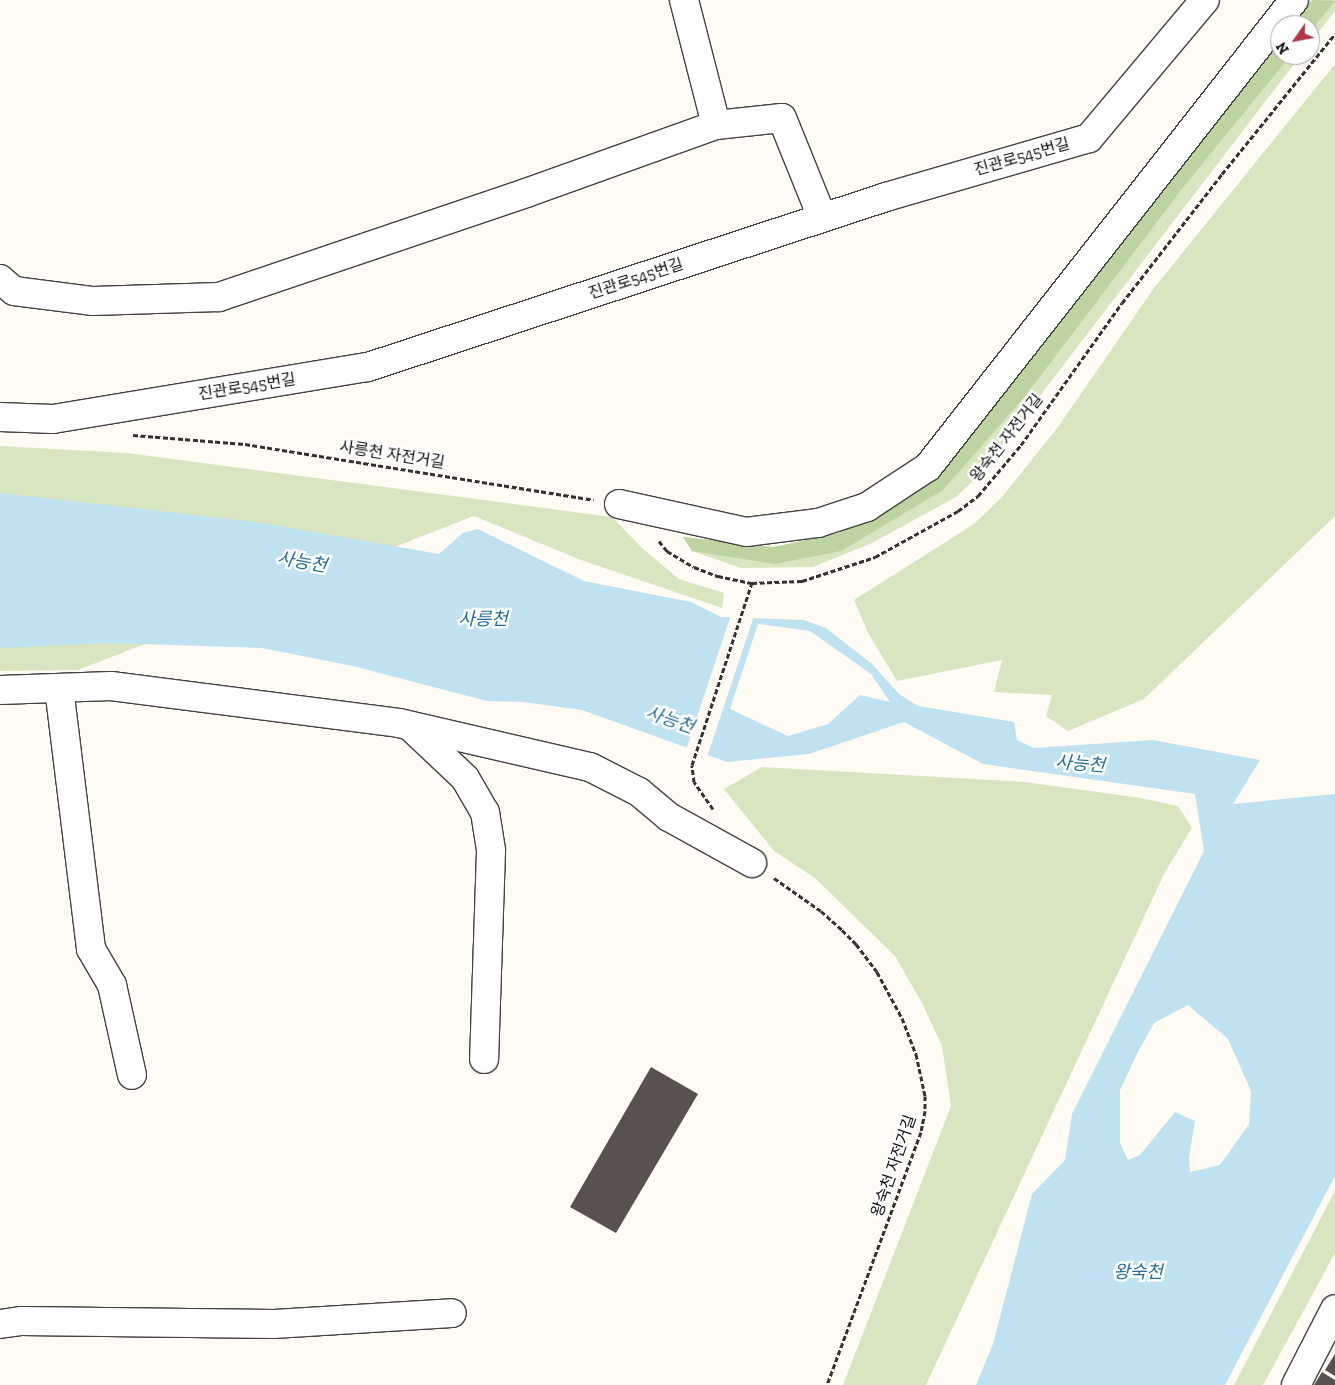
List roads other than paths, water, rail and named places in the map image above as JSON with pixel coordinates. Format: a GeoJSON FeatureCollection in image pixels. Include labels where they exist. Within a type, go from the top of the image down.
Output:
{"type":"FeatureCollection","features":[{"type":"Feature","properties":{"kind":"street"},"geometry":{"type":"LineString","coordinates":[[684,0],[716,125]]}},
{"type":"Feature","properties":{"kind":"street","name":"진관로545번길"},"geometry":{"type":"LineString","coordinates":[[0,417],[53,420],[368,367],[886,197],[1089,138],[1205,0]]}},
{"type":"Feature","properties":{"kind":"street"},"geometry":{"type":"LineString","coordinates":[[620,504],[746,532],[818,524],[866,507],[928,467],[1294,0]]}},
{"type":"Feature","properties":{"kind":"street"},"geometry":{"type":"LineString","coordinates":[[0,279],[14,291],[93,301],[219,297],[526,193],[716,125],[782,118],[822,218]]}},
{"type":"Feature","properties":{"kind":"street"},"geometry":{"type":"LineString","coordinates":[[0,690],[111,686],[411,727],[590,768],[639,792],[669,817],[752,863]]}},
{"type":"Feature","properties":{"kind":"street"},"geometry":{"type":"LineString","coordinates":[[59,688],[91,949],[112,985],[132,1075]]}},
{"type":"Feature","properties":{"kind":"street"},"geometry":{"type":"LineString","coordinates":[[411,727],[465,778],[485,812],[491,851],[484,1059]]}},
{"type":"Feature","properties":{"kind":"street"},"geometry":{"type":"LineString","coordinates":[[1296,1385],[1335,1309]]}},
{"type":"Feature","properties":{"kind":"street"},"geometry":{"type":"LineString","coordinates":[[0,1324],[22,1321],[274,1324],[452,1314]]}},
{"type":"Feature","properties":{"kind":"water"},"geometry":{"type":"Polygon","coordinates":[[[0,493],[257,522],[439,554],[463,533],[478,529],[584,581],[691,602],[721,617],[804,620],[826,628],[872,664],[899,694],[918,706],[1014,722],[1017,740],[1034,748],[1153,740],[1260,760],[1233,804],[1335,794],[1335,1176],[1225,1385],[976,1385],[993,1344],[1032,1194],[1065,1160],[1072,1114],[1204,851],[1195,794],[983,764],[904,722],[809,754],[727,762],[582,710],[523,702],[487,701],[353,666],[262,648],[109,643],[0,648],[0,493]],[[758,624],[730,709],[788,736],[828,724],[860,695],[890,702],[871,674],[810,631],[758,624]],[[1188,1005],[1154,1023],[1138,1052],[1120,1090],[1120,1143],[1128,1160],[1140,1155],[1175,1112],[1195,1121],[1189,1157],[1190,1172],[1220,1165],[1249,1124],[1251,1091],[1228,1039],[1188,1005]]]}},
{"type":"Feature","properties":{"kind":"water label","name":"사능천"},"geometry":{"type":"Point","coordinates":[302,562]}},
{"type":"Feature","properties":{"kind":"water label","name":"사릉천"},"geometry":{"type":"Point","coordinates":[483,619]}},
{"type":"Feature","properties":{"kind":"water label","name":"사능천"},"geometry":{"type":"Point","coordinates":[670,720]}},
{"type":"Feature","properties":{"kind":"water label","name":"사능천"},"geometry":{"type":"Point","coordinates":[1080,764]}},
{"type":"Feature","properties":{"kind":"water label","name":"왕숙천"},"geometry":{"type":"Point","coordinates":[1138,1272]}}]}
